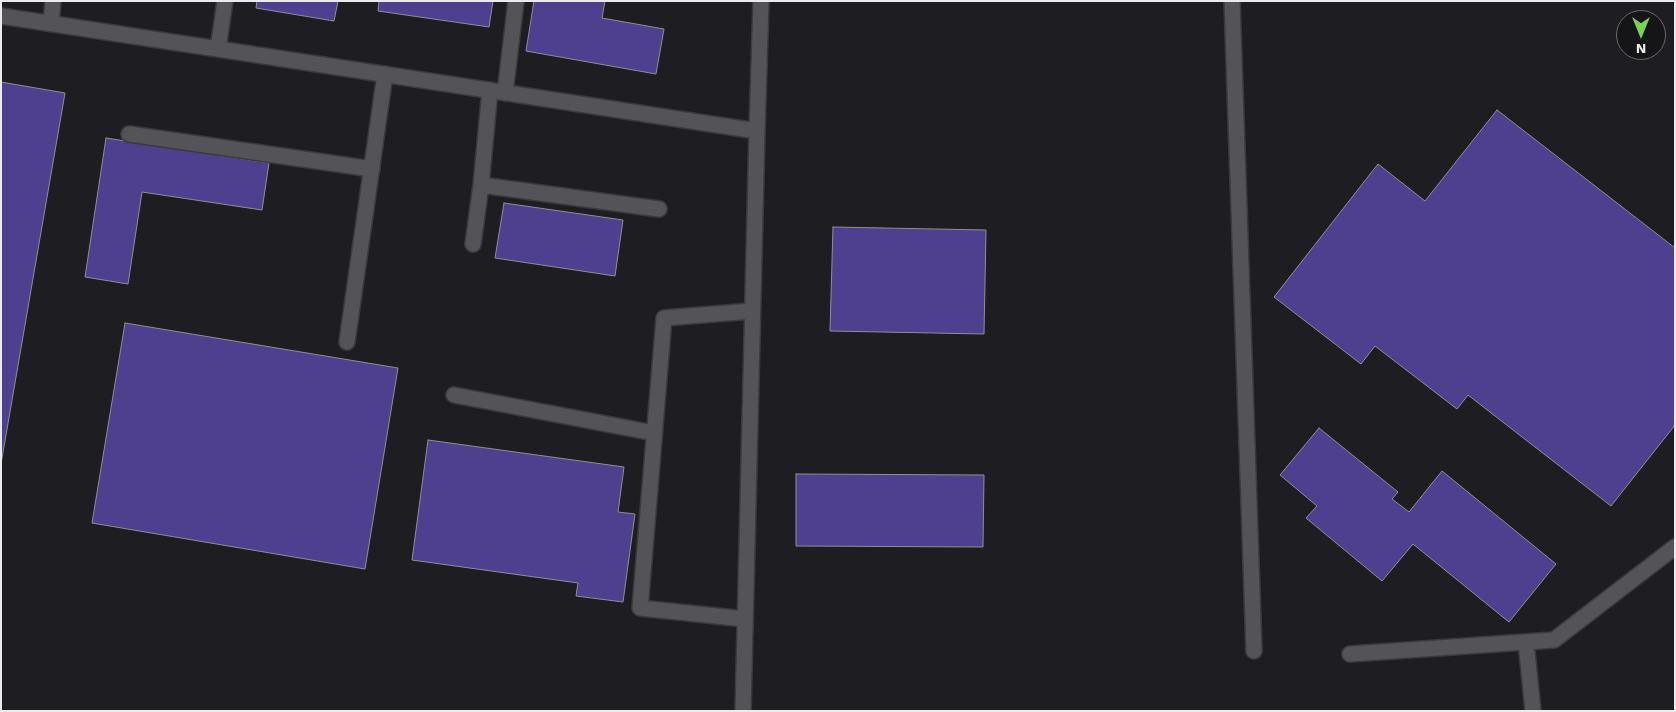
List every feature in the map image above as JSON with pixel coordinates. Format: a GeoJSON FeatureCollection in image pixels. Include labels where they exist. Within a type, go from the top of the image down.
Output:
{"type":"FeatureCollection","features":[{"type":"Feature","properties":{"kind":"lane"},"geometry":{"type":"LineString","coordinates":[[51,24],[53,1]]}},
{"type":"Feature","properties":{"kind":"lane"},"geometry":{"type":"LineString","coordinates":[[218,49],[225,1]]}},
{"type":"Feature","properties":{"kind":"lane"},"geometry":{"type":"LineString","coordinates":[[505,93],[516,1]]}},
{"type":"Feature","properties":{"kind":"lane"},"geometry":{"type":"LineString","coordinates":[[743,711],[752,311],[762,1]]}},
{"type":"Feature","properties":{"kind":"lane"},"geometry":{"type":"LineString","coordinates":[[1232,1],[1254,650]]}},
{"type":"Feature","properties":{"kind":"lane"},"geometry":{"type":"LineString","coordinates":[[1,16],[757,131]]}},
{"type":"Feature","properties":{"kind":"lane"},"geometry":{"type":"LineString","coordinates":[[347,342],[385,74]]}},
{"type":"Feature","properties":{"kind":"lane"},"geometry":{"type":"LineString","coordinates":[[473,244],[490,90]]}},
{"type":"Feature","properties":{"kind":"lane"},"geometry":{"type":"LineString","coordinates":[[129,134],[372,170]]}},
{"type":"Feature","properties":{"kind":"lane"},"geometry":{"type":"LineString","coordinates":[[481,185],[658,209]]}},
{"type":"Feature","properties":{"kind":"lane"},"geometry":{"type":"LineString","coordinates":[[745,619],[640,608],[664,318],[752,311]]}},
{"type":"Feature","properties":{"kind":"lane"},"geometry":{"type":"LineString","coordinates":[[454,395],[654,433]]}},
{"type":"Feature","properties":{"kind":"lane"},"geometry":{"type":"LineString","coordinates":[[1350,654],[1554,640],[1675,547]]}},
{"type":"Feature","properties":{"kind":"lane"},"geometry":{"type":"LineString","coordinates":[[1526,642],[1533,711]]}},
{"type":"Feature","properties":{"kind":"building"},"geometry":{"type":"Polygon","coordinates":[[[257,1],[338,1],[334,21],[256,8],[257,1]]]}},
{"type":"Feature","properties":{"kind":"building"},"geometry":{"type":"Polygon","coordinates":[[[379,1],[493,1],[489,27],[378,11],[379,1]]]}},
{"type":"Feature","properties":{"kind":"building"},"geometry":{"type":"Polygon","coordinates":[[[534,1],[605,1],[602,18],[664,29],[656,74],[526,51],[534,1]]]}},
{"type":"Feature","properties":{"kind":"building"},"geometry":{"type":"Polygon","coordinates":[[[1,82],[65,93],[1,464],[1,82]]]}},
{"type":"Feature","properties":{"kind":"building"},"geometry":{"type":"Polygon","coordinates":[[[1497,110],[1675,248],[1675,425],[1611,506],[1468,395],[1457,409],[1375,346],[1361,364],[1274,297],[1378,164],[1425,201],[1497,110]]]}},
{"type":"Feature","properties":{"kind":"building"},"geometry":{"type":"Polygon","coordinates":[[[106,138],[269,163],[262,210],[142,192],[128,284],[85,277],[106,138]]]}},
{"type":"Feature","properties":{"kind":"building"},"geometry":{"type":"Polygon","coordinates":[[[504,203],[623,220],[615,276],[495,258],[504,203]]]}},
{"type":"Feature","properties":{"kind":"building"},"geometry":{"type":"Polygon","coordinates":[[[833,227],[986,230],[984,334],[830,331],[833,227]]]}},
{"type":"Feature","properties":{"kind":"building"},"geometry":{"type":"Polygon","coordinates":[[[125,323],[398,368],[365,569],[92,523],[125,323]]]}},
{"type":"Feature","properties":{"kind":"building"},"geometry":{"type":"Polygon","coordinates":[[[1319,428],[1398,492],[1392,499],[1409,512],[1442,471],[1556,564],[1509,622],[1413,544],[1382,581],[1306,518],[1317,506],[1280,475],[1319,428]]]}},
{"type":"Feature","properties":{"kind":"building"},"geometry":{"type":"Polygon","coordinates":[[[428,440],[624,467],[618,512],[635,514],[623,602],[576,596],[578,583],[412,560],[428,440]]]}},
{"type":"Feature","properties":{"kind":"building"},"geometry":{"type":"Polygon","coordinates":[[[796,474],[984,475],[983,547],[796,546],[796,474]]]}}]}
